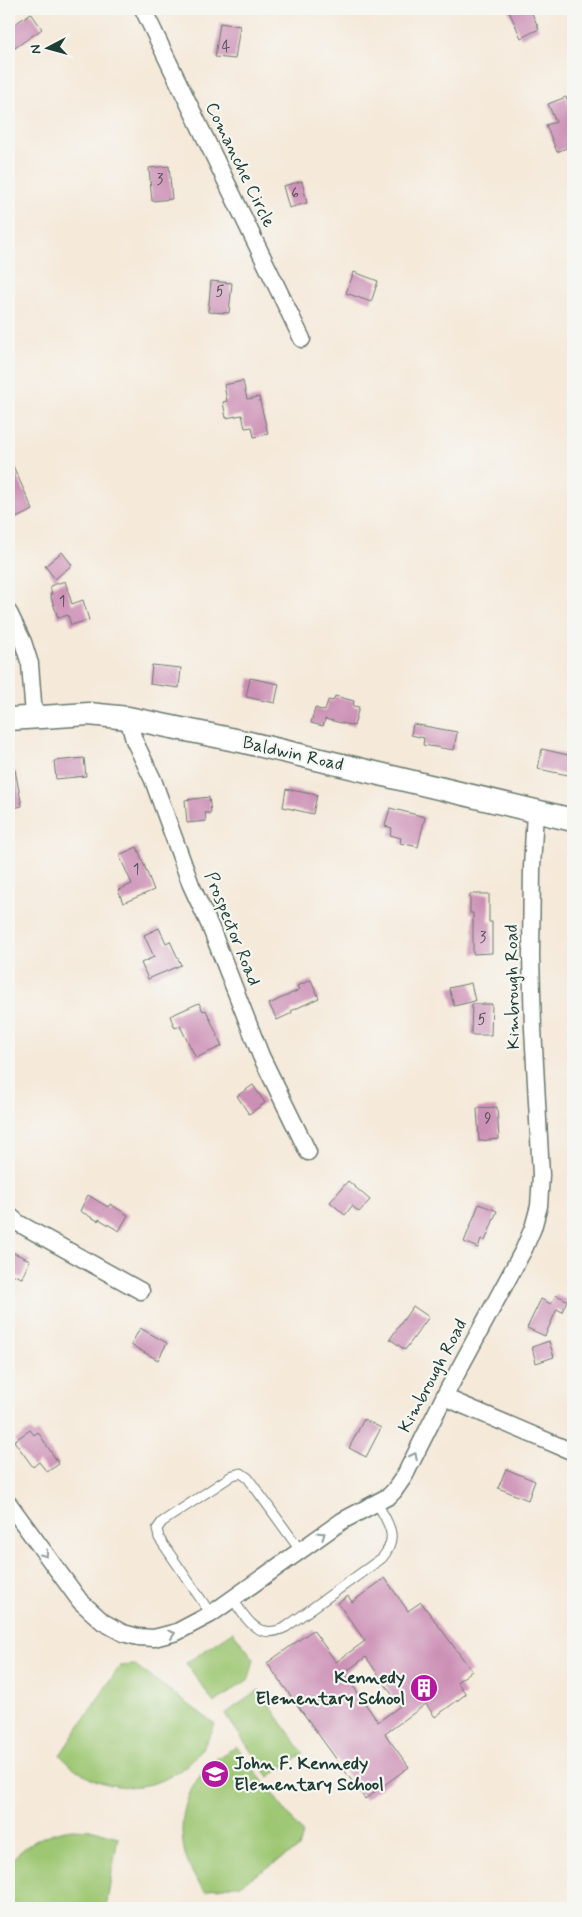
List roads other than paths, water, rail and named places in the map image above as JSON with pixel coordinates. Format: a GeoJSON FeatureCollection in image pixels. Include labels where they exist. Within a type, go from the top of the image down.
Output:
{"type":"FeatureCollection","features":[{"type":"Feature","properties":{"kind":"street","name":"Comanche Circle"},"geometry":{"type":"LineString","coordinates":[[143,9],[302,338]]}},
{"type":"Feature","properties":{"kind":"street"},"geometry":{"type":"LineString","coordinates":[[9,613],[23,642],[30,664],[34,716]]}},
{"type":"Feature","properties":{"kind":"street","name":"Baldwin Road"},"geometry":{"type":"LineString","coordinates":[[9,719],[89,714],[128,718],[245,742],[573,820]]}},
{"type":"Feature","properties":{"kind":"street","name":"Prospector Road"},"geometry":{"type":"LineString","coordinates":[[128,718],[134,740],[153,780],[192,885],[261,1056],[308,1152]]}},
{"type":"Feature","properties":{"kind":"street","name":"Kimbrough Road"},"geometry":{"type":"LineString","coordinates":[[12,1509],[80,1601],[97,1617],[116,1630],[138,1637],[162,1636],[177,1632],[211,1614],[342,1521],[389,1496],[397,1488],[524,1249],[533,1228],[540,1198],[541,1175],[532,991],[532,868],[535,811]]}},
{"type":"Feature","properties":{"kind":"street"},"geometry":{"type":"LineString","coordinates":[[9,1215],[18,1223],[141,1291]]}},
{"type":"Feature","properties":{"kind":"street"},"geometry":{"type":"LineString","coordinates":[[444,1397],[573,1452]]}},
{"type":"Feature","properties":{"kind":"lane"},"geometry":{"type":"LineString","coordinates":[[211,1614],[159,1538],[157,1529],[162,1522],[233,1475],[241,1473],[248,1478],[300,1550]]}},
{"type":"Feature","properties":{"kind":"lane"},"geometry":{"type":"LineString","coordinates":[[232,1598],[248,1620],[258,1629],[272,1632],[286,1627],[386,1553],[392,1538],[387,1520],[377,1503]]}},
{"type":"Feature","properties":{"kind":"place","name":"Kennedy Elementary School"},"geometry":{"type":"Point","coordinates":[424,1688]}},
{"type":"Feature","properties":{"kind":"place","name":"John F. Kennedy Elementary School"},"geometry":{"type":"Point","coordinates":[215,1774]}}]}
